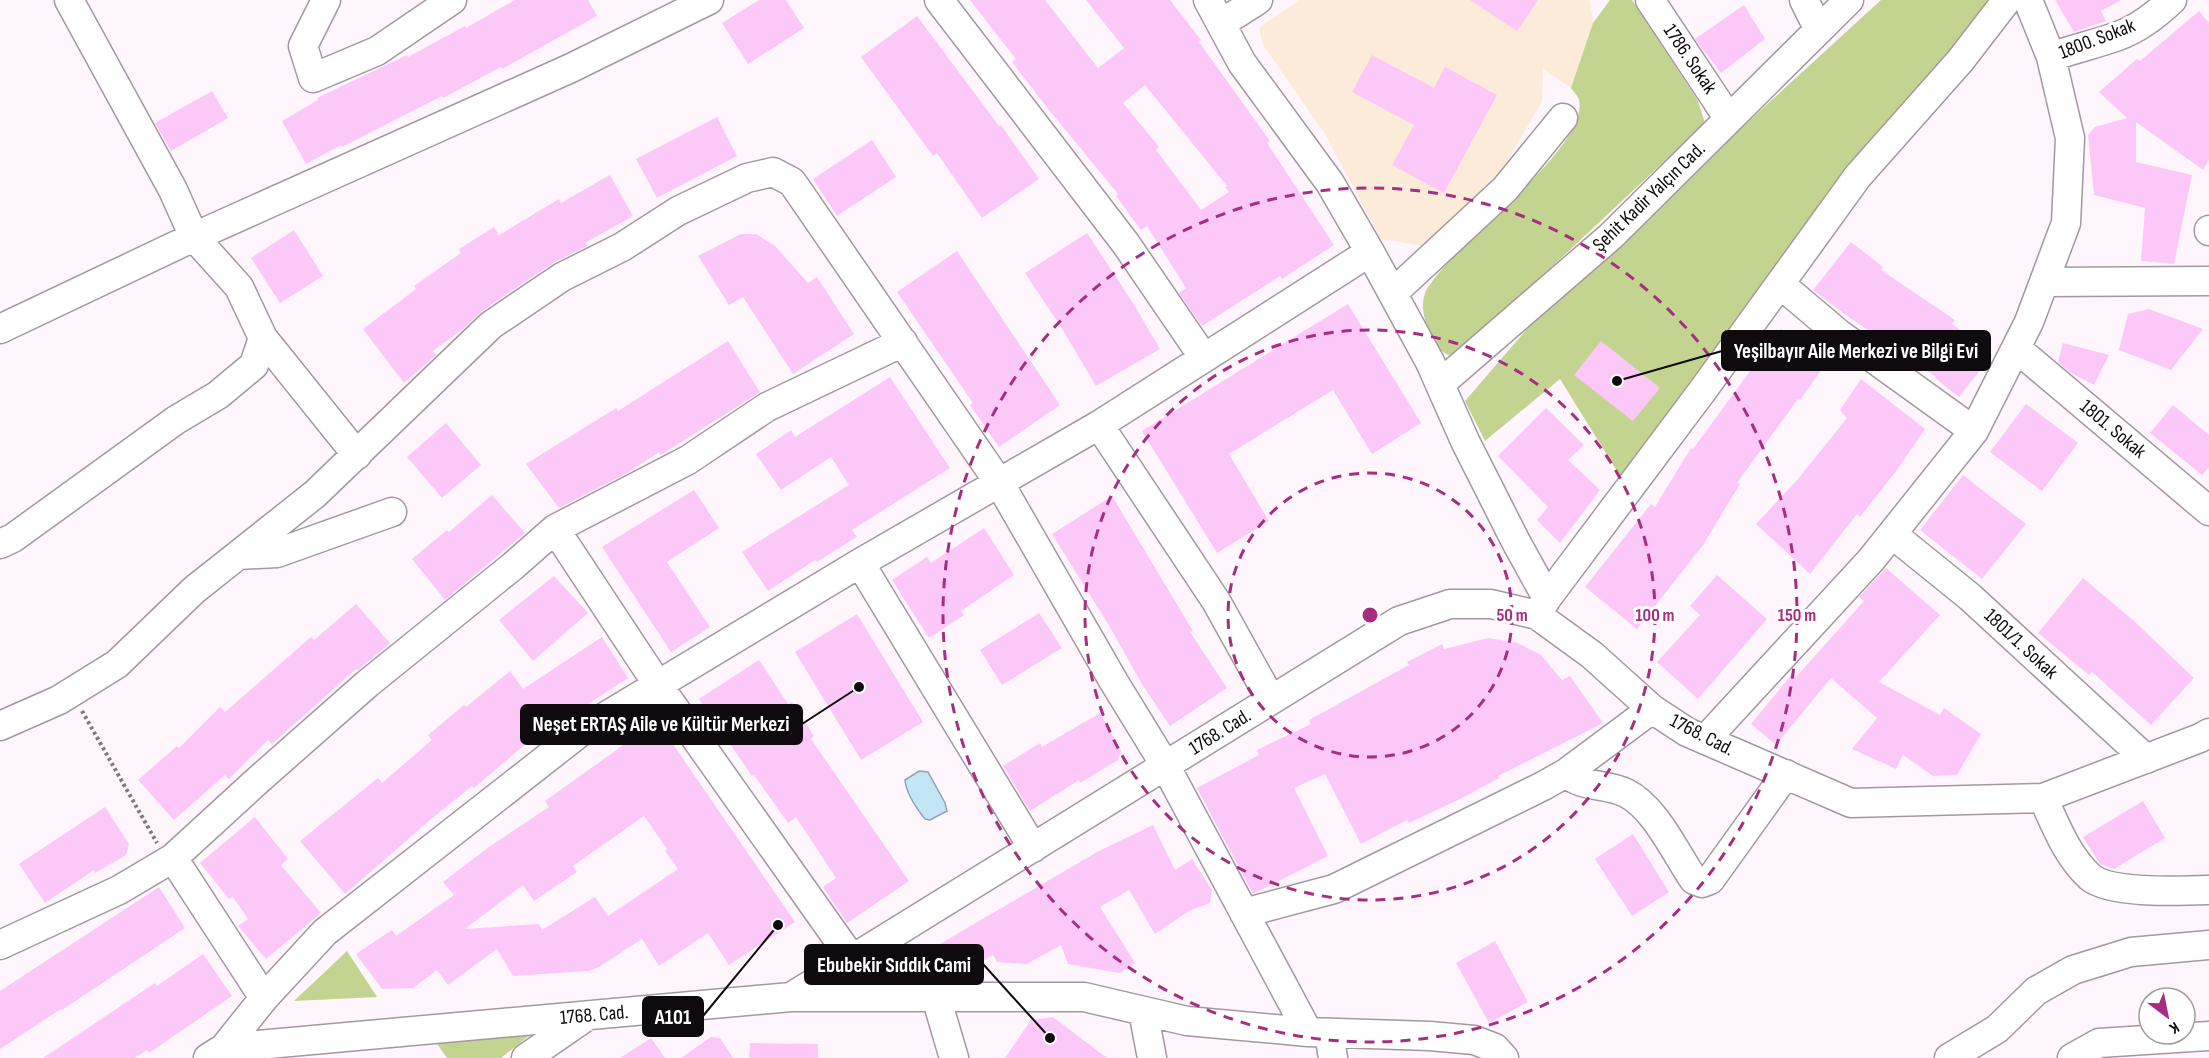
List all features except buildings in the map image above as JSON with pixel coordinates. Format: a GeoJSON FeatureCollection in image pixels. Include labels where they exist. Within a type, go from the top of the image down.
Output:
{"type":"FeatureCollection","features":[{"type":"Feature","properties":{"kind":"street"},"geometry":{"type":"LineString","coordinates":[[69,0],[173,190],[194,237],[239,287],[263,338],[357,455]]}},
{"type":"Feature","properties":{"kind":"street"},"geometry":{"type":"LineString","coordinates":[[326,0],[303,46],[313,78],[377,51],[452,0]]}},
{"type":"Feature","properties":{"kind":"street"},"geometry":{"type":"LineString","coordinates":[[939,0],[1126,244],[1204,358]]}},
{"type":"Feature","properties":{"kind":"street"},"geometry":{"type":"LineString","coordinates":[[1258,0],[1215,12],[1242,63],[1330,183],[1393,293],[1440,384],[1475,461],[1515,540],[1542,606]]}},
{"type":"Feature","properties":{"kind":"street","name":"1786. Sokak"},"geometry":{"type":"LineString","coordinates":[[1650,0],[1729,119]]}},
{"type":"Feature","properties":{"kind":"street"},"geometry":{"type":"LineString","coordinates":[[1804,0],[1819,30]]}},
{"type":"Feature","properties":{"kind":"street","name":"Şehit Kadir Yalçın Cad."},"geometry":{"type":"LineString","coordinates":[[1440,384],[1611,236],[1849,0]]}},
{"type":"Feature","properties":{"kind":"street"},"geometry":{"type":"LineString","coordinates":[[1542,606],[1858,176],[1960,61],[2007,0]]}},
{"type":"Feature","properties":{"kind":"street"},"geometry":{"type":"LineString","coordinates":[[1705,740],[1871,560],[1974,431],[2029,322],[2066,223],[2070,138],[2051,57],[2028,0]]}},
{"type":"Feature","properties":{"kind":"street","name":"1800. Sokak"},"geometry":{"type":"LineString","coordinates":[[2051,57],[2119,35],[2156,15],[2172,0]]}},
{"type":"Feature","properties":{"kind":"street"},"geometry":{"type":"LineString","coordinates":[[0,329],[194,237],[571,68],[696,3]]}},
{"type":"Feature","properties":{"kind":"street"},"geometry":{"type":"LineString","coordinates":[[1393,293],[1505,189],[1563,118]]}},
{"type":"Feature","properties":{"kind":"street"},"geometry":{"type":"LineString","coordinates":[[0,726],[71,693],[117,664],[194,590],[315,494],[491,325],[562,277],[622,247],[678,211],[747,178],[773,172],[792,182],[1000,484],[1114,682],[1165,765],[1244,913],[1323,1041]]}},
{"type":"Feature","properties":{"kind":"street"},"geometry":{"type":"LineString","coordinates":[[216,1053],[325,932],[584,730],[860,563],[1099,425],[1370,252]]}},
{"type":"Feature","properties":{"kind":"street"},"geometry":{"type":"LineString","coordinates":[[2044,282],[2209,281]]}},
{"type":"Feature","properties":{"kind":"street"},"geometry":{"type":"LineString","coordinates":[[1780,284],[1838,333],[1974,431]]}},
{"type":"Feature","properties":{"kind":"street"},"geometry":{"type":"LineString","coordinates":[[0,544],[13,538],[176,420],[218,395],[254,365],[263,338]]}},
{"type":"Feature","properties":{"kind":"street"},"geometry":{"type":"LineString","coordinates":[[0,945],[119,890],[173,858],[367,684],[513,566],[555,529],[688,460],[767,408],[903,342]]}},
{"type":"Feature","properties":{"kind":"street","name":"1801. Sokak"},"geometry":{"type":"LineString","coordinates":[[2016,348],[2209,511]]}},
{"type":"Feature","properties":{"kind":"street"},"geometry":{"type":"LineString","coordinates":[[1099,425],[1216,601],[1271,700]]}},
{"type":"Feature","properties":{"kind":"street"},"geometry":{"type":"LineString","coordinates":[[238,555],[277,553],[392,512]]}},
{"type":"Feature","properties":{"kind":"street"},"geometry":{"type":"LineString","coordinates":[[555,529],[658,685],[852,959]]}},
{"type":"Feature","properties":{"kind":"street","name":"1801/1. Sokak"},"geometry":{"type":"LineString","coordinates":[[1892,534],[1970,597],[2146,759]]}},
{"type":"Feature","properties":{"kind":"street"},"geometry":{"type":"LineString","coordinates":[[860,563],[1033,848]]}},
{"type":"Feature","properties":{"kind":"street","name":"1768. Cad."},"geometry":{"type":"LineString","coordinates":[[216,1053],[791,997],[1399,621],[1450,604],[1542,606],[1652,709],[1687,732],[1851,802],[2043,798],[2209,733]]}},
{"type":"Feature","properties":{"kind":"street"},"geometry":{"type":"LineString","coordinates":[[1244,913],[1334,889],[1566,773],[1652,709]]}},
{"type":"Feature","properties":{"kind":"street"},"geometry":{"type":"LineString","coordinates":[[1566,773],[1575,781],[1600,785],[1626,793],[1642,806],[1665,832],[1694,879],[1702,883],[1710,880],[1786,774]]}},
{"type":"Feature","properties":{"kind":"street"},"geometry":{"type":"LineString","coordinates":[[2043,798],[2068,851],[2092,878],[2121,888],[2209,890]]}},
{"type":"Feature","properties":{"kind":"street"},"geometry":{"type":"LineString","coordinates":[[173,858],[264,998]]}},
{"type":"Feature","properties":{"kind":"street"},"geometry":{"type":"LineString","coordinates":[[1949,1058],[1997,1029],[2036,991],[2073,970],[2131,952],[2209,945]]}},
{"type":"Feature","properties":{"kind":"street"},"geometry":{"type":"LineString","coordinates":[[791,997],[1084,997],[1187,1021],[1323,1041],[1430,1036],[1474,1040],[1495,1048],[1504,1058]]}},
{"type":"Feature","properties":{"kind":"street"},"geometry":{"type":"LineString","coordinates":[[936,997],[951,1057]]}},
{"type":"Feature","properties":{"kind":"street"},"geometry":{"type":"LineString","coordinates":[[1143,1011],[1152,1058]]}},
{"type":"Feature","properties":{"kind":"street"},"geometry":{"type":"LineString","coordinates":[[526,1058],[589,1015]]}},
{"type":"Feature","properties":{"kind":"street"},"geometry":{"type":"LineString","coordinates":[[2072,1058],[2099,1043],[2209,1036]]}},
{"type":"Feature","properties":{"kind":"path"},"geometry":{"type":"LineString","coordinates":[[71,693],[157,843],[173,858]]}},
{"type":"Feature","properties":{"kind":"shaded area"},"geometry":{"type":"Polygon","coordinates":[[[1299,0],[1590,0],[1593,23],[1571,88],[1543,69],[1542,101],[1501,172],[1466,211],[1423,246],[1381,239],[1325,134],[1263,45],[1259,28],[1299,0]]]}},
{"type":"Feature","properties":{"kind":"green space"},"geometry":{"type":"Polygon","coordinates":[[[1610,0],[1632,0],[1698,101],[1705,123],[1460,353],[1448,355],[1436,345],[1427,326],[1423,306],[1426,291],[1440,272],[1542,170],[1563,144],[1577,120],[1579,100],[1571,88],[1593,23],[1610,0]]]}},
{"type":"Feature","properties":{"kind":"green space"},"geometry":{"type":"Polygon","coordinates":[[[1881,0],[1994,0],[1622,479],[1560,379],[1485,441],[1465,401],[1547,306],[1881,0]]]}},
{"type":"Feature","properties":{"kind":"green space"},"geometry":{"type":"Polygon","coordinates":[[[347,951],[377,997],[294,1001],[347,951]]]}},
{"type":"Feature","properties":{"kind":"green space"},"geometry":{"type":"Polygon","coordinates":[[[531,1034],[501,1058],[447,1058],[435,1041],[531,1034]]]}},
{"type":"Feature","properties":{"kind":"water"},"geometry":{"type":"Polygon","coordinates":[[[919,771],[928,772],[947,811],[930,820],[925,819],[919,811],[906,785],[905,780],[919,771]]]}},
{"type":"Feature","properties":{"kind":"place","name":"Yeşilbayır Aile Merkezi ve Bilgi Evi"},"geometry":{"type":"Point","coordinates":[1617,381]}},
{"type":"Feature","properties":{"kind":"place","name":"Neşet ERTAŞ Aile ve Kültür Merkezi"},"geometry":{"type":"Point","coordinates":[859,687]}},
{"type":"Feature","properties":{"kind":"place","name":"A101"},"geometry":{"type":"Point","coordinates":[778,925]}},
{"type":"Feature","properties":{"kind":"place","name":"Ebubekir Sıddık Cami"},"geometry":{"type":"Point","coordinates":[1050,1038]}}]}
